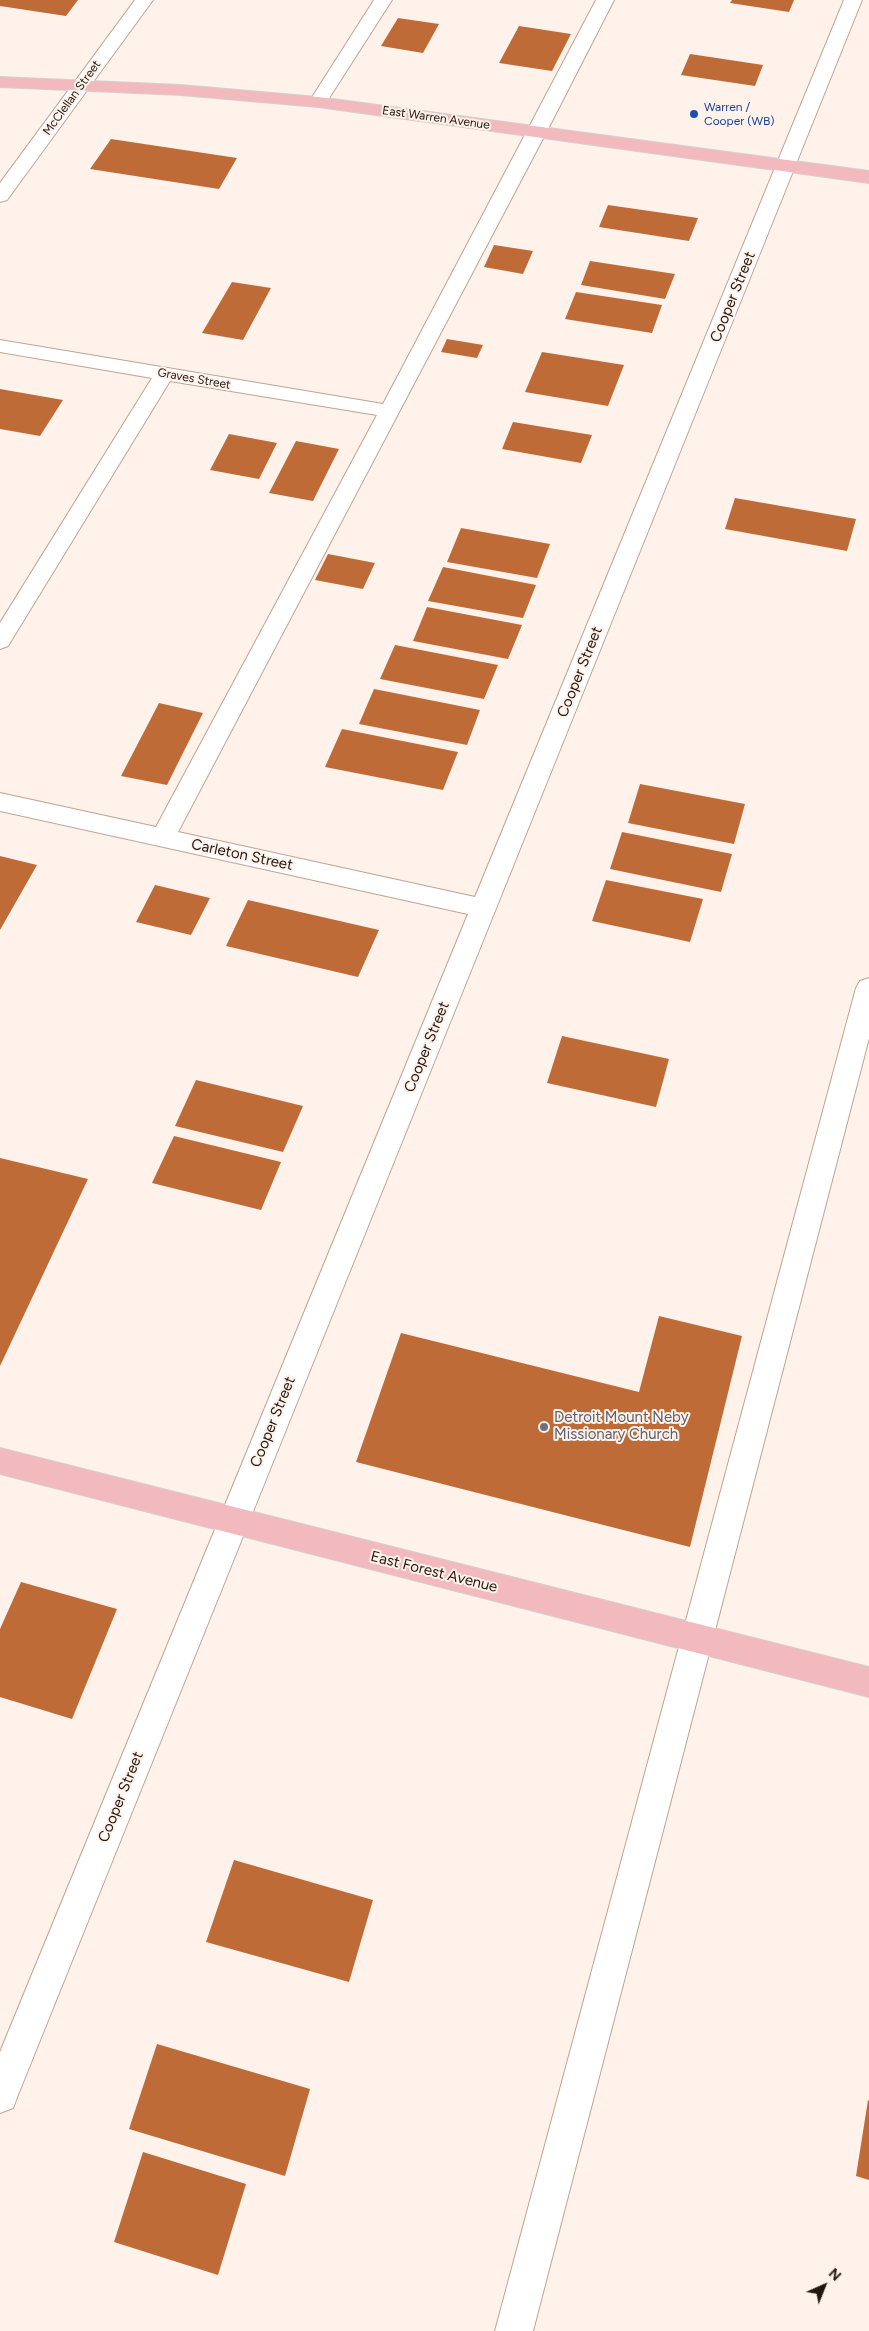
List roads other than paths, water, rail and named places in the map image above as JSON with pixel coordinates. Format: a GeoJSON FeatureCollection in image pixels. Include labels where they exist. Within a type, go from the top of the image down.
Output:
{"type":"FeatureCollection","features":[{"type":"Feature","properties":{"kind":"main road","name":"East Warren Avenue"},"geometry":{"type":"LineString","coordinates":[[0,82],[181,90],[318,102],[869,176]]}},
{"type":"Feature","properties":{"kind":"main road","name":"East Forest Avenue"},"geometry":{"type":"LineString","coordinates":[[0,1460],[869,1682]]}},
{"type":"Feature","properties":{"kind":"street","name":"McClellan Street"},"geometry":{"type":"LineString","coordinates":[[0,196],[144,0]]}},
{"type":"Feature","properties":{"kind":"street"},"geometry":{"type":"LineString","coordinates":[[318,102],[383,0]]}},
{"type":"Feature","properties":{"kind":"street"},"geometry":{"type":"LineString","coordinates":[[163,838],[388,411],[538,132],[605,0]]}},
{"type":"Feature","properties":{"kind":"street","name":"Cooper Street"},"geometry":{"type":"LineString","coordinates":[[0,2095],[233,1520],[811,108],[820,79],[853,0]]}},
{"type":"Feature","properties":{"kind":"street","name":"Graves Street"},"geometry":{"type":"LineString","coordinates":[[0,346],[388,411]]}},
{"type":"Feature","properties":{"kind":"street"},"geometry":{"type":"LineString","coordinates":[[0,640],[164,374]]}},
{"type":"Feature","properties":{"kind":"street","name":"Carleton Street"},"geometry":{"type":"LineString","coordinates":[[0,802],[484,908]]}},
{"type":"Feature","properties":{"kind":"street"},"geometry":{"type":"LineString","coordinates":[[514,2331],[869,988]]}},
{"type":"Feature","properties":{"kind":"place","name":"Warren / Cooper (WB)"},"geometry":{"type":"Point","coordinates":[694,114]}},
{"type":"Feature","properties":{"kind":"place","name":"Detroit Mount Neby Missionary Church"},"geometry":{"type":"Point","coordinates":[544,1427]}}]}
